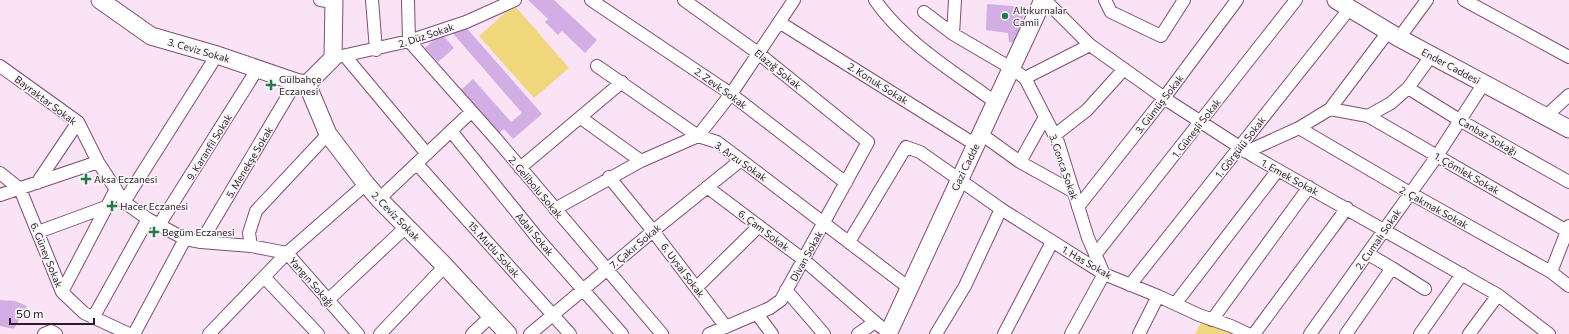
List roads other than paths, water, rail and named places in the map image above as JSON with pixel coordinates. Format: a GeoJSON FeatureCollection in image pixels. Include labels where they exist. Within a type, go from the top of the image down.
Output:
{"type":"FeatureCollection","features":[{"type":"Feature","properties":{"kind":"main road","name":"3. Ceviz Sokak"},"geometry":{"type":"LineString","coordinates":[[100,0],[151,36],[217,55],[302,83]]}},
{"type":"Feature","properties":{"kind":"main road","name":"Gazi Cadde"},"geometry":{"type":"LineString","coordinates":[[889,334],[995,102],[1044,0]]}},
{"type":"Feature","properties":{"kind":"main road"},"geometry":{"type":"LineString","coordinates":[[302,83],[339,57],[329,1]]}},
{"type":"Feature","properties":{"kind":"main road","name":"Ender Caddesi"},"geometry":{"type":"LineString","coordinates":[[1343,4],[1431,56],[1569,129]]}},
{"type":"Feature","properties":{"kind":"main road","name":"2. Ceviz Sokak"},"geometry":{"type":"LineString","coordinates":[[302,83],[328,134],[379,200],[445,266],[508,334]]}},
{"type":"Feature","properties":{"kind":"street"},"geometry":{"type":"LineString","coordinates":[[372,0],[376,50]]}},
{"type":"Feature","properties":{"kind":"street"},"geometry":{"type":"LineString","coordinates":[[408,0],[409,41]]}},
{"type":"Feature","properties":{"kind":"street","name":"2. Düz Sokak"},"geometry":{"type":"LineString","coordinates":[[339,57],[376,50],[409,41],[466,22],[515,0]]}},
{"type":"Feature","properties":{"kind":"street","name":"2. Zevk Sokak"},"geometry":{"type":"LineString","coordinates":[[591,0],[730,94],[846,183]]}},
{"type":"Feature","properties":{"kind":"street","name":"Elazığ Sokak"},"geometry":{"type":"LineString","coordinates":[[684,0],[758,52],[868,142]]}},
{"type":"Feature","properties":{"kind":"street"},"geometry":{"type":"LineString","coordinates":[[875,0],[885,14],[912,41],[995,102]]}},
{"type":"Feature","properties":{"kind":"street"},"geometry":{"type":"LineString","coordinates":[[953,34],[955,0]]}},
{"type":"Feature","properties":{"kind":"street","name":"1. Emek Sokak"},"geometry":{"type":"LineString","coordinates":[[1044,0],[1090,45],[1164,98],[1278,170],[1498,295],[1541,332]]}},
{"type":"Feature","properties":{"kind":"street"},"geometry":{"type":"LineString","coordinates":[[1105,0],[1111,12],[1160,36],[1184,0]]}},
{"type":"Feature","properties":{"kind":"street","name":"3. Gümüş Sokak"},"geometry":{"type":"LineString","coordinates":[[1078,207],[1164,98],[1237,0]]}},
{"type":"Feature","properties":{"kind":"street","name":"1. Güneşli Sokak"},"geometry":{"type":"LineString","coordinates":[[1095,255],[1296,0]]}},
{"type":"Feature","properties":{"kind":"street"},"geometry":{"type":"LineString","coordinates":[[1243,149],[1299,128],[1330,109],[1394,35],[1427,0]]}},
{"type":"Feature","properties":{"kind":"street"},"geometry":{"type":"LineString","coordinates":[[1464,0],[1481,4],[1569,57]]}},
{"type":"Feature","properties":{"kind":"street"},"geometry":{"type":"LineString","coordinates":[[555,209],[641,161],[698,136],[730,94],[779,22],[790,1]]}},
{"type":"Feature","properties":{"kind":"street","name":"1. Görgülü Sokak"},"geometry":{"type":"LineString","coordinates":[[1130,285],[1243,149],[1343,4]]}},
{"type":"Feature","properties":{"kind":"street","name":"3. Gonca Sokak"},"geometry":{"type":"LineString","coordinates":[[924,12],[953,34],[1012,68],[1025,78],[1058,142],[1088,238],[1104,274]]}},
{"type":"Feature","properties":{"kind":"street","name":"2. Konuk Sokak"},"geometry":{"type":"LineString","coordinates":[[779,22],[978,139],[1074,192]]}},
{"type":"Feature","properties":{"kind":"street","name":"2. Gelibolu Sokak"},"geometry":{"type":"LineString","coordinates":[[409,41],[662,334]]}},
{"type":"Feature","properties":{"kind":"street"},"geometry":{"type":"LineString","coordinates":[[1025,78],[1090,45]]}},
{"type":"Feature","properties":{"kind":"street"},"geometry":{"type":"LineString","coordinates":[[124,202],[217,55]]}},
{"type":"Feature","properties":{"kind":"street"},"geometry":{"type":"LineString","coordinates":[[1368,116],[1391,103],[1408,88],[1431,56]]}},
{"type":"Feature","properties":{"kind":"street"},"geometry":{"type":"LineString","coordinates":[[339,57],[427,154]]}},
{"type":"Feature","properties":{"kind":"street","name":"Bayraktar Sokak"},"geometry":{"type":"LineString","coordinates":[[0,66],[78,122],[98,162],[124,202],[148,219],[185,239]]}},
{"type":"Feature","properties":{"kind":"street","name":"3. Arzu Sokak"},"geometry":{"type":"LineString","coordinates":[[597,66],[698,136],[717,142],[909,288]]}},
{"type":"Feature","properties":{"kind":"street","name":"9. Karanfil Sokak"},"geometry":{"type":"LineString","coordinates":[[159,225],[258,68]]}},
{"type":"Feature","properties":{"kind":"street"},"geometry":{"type":"LineString","coordinates":[[1055,135],[1087,110],[1124,69]]}},
{"type":"Feature","properties":{"kind":"street"},"geometry":{"type":"LineString","coordinates":[[520,168],[622,82]]}},
{"type":"Feature","properties":{"kind":"street","name":"5. Menekşe Sokak"},"geometry":{"type":"LineString","coordinates":[[201,242],[302,83]]}},
{"type":"Feature","properties":{"kind":"street","name":"2. Cumalı Sokak"},"geometry":{"type":"LineString","coordinates":[[1310,334],[1437,156],[1461,121],[1484,83]]}},
{"type":"Feature","properties":{"kind":"street","name":"Canbaz Sokağı"},"geometry":{"type":"LineString","coordinates":[[1408,88],[1461,121],[1569,182]]}},
{"type":"Feature","properties":{"kind":"street"},"geometry":{"type":"LineString","coordinates":[[1545,116],[1569,95]]}},
{"type":"Feature","properties":{"kind":"street","name":"1. Çömlek Sokak"},"geometry":{"type":"LineString","coordinates":[[1330,109],[1368,116],[1568,229]]}},
{"type":"Feature","properties":{"kind":"street"},"geometry":{"type":"LineString","coordinates":[[379,200],[471,112]]}},
{"type":"Feature","properties":{"kind":"street"},"geometry":{"type":"LineString","coordinates":[[1020,162],[1045,117]]}},
{"type":"Feature","properties":{"kind":"street"},"geometry":{"type":"LineString","coordinates":[[581,118],[641,161]]}},
{"type":"Feature","properties":{"kind":"street"},"geometry":{"type":"LineString","coordinates":[[37,183],[78,122]]}},
{"type":"Feature","properties":{"kind":"street","name":"2. Çakmak Sokak"},"geometry":{"type":"LineString","coordinates":[[1299,128],[1410,193],[1551,272],[1569,286]]}},
{"type":"Feature","properties":{"kind":"street","name":"Adalı Sokak"},"geometry":{"type":"LineString","coordinates":[[450,131],[540,241],[622,334]]}},
{"type":"Feature","properties":{"kind":"street"},"geometry":{"type":"LineString","coordinates":[[251,246],[249,233],[256,211],[328,134]]}},
{"type":"Feature","properties":{"kind":"street","name":"Divan Sokak"},"geometry":{"type":"LineString","coordinates":[[719,331],[770,308],[781,300],[868,142]]}},
{"type":"Feature","properties":{"kind":"street","name":"1. Has Sokak"},"geometry":{"type":"LineString","coordinates":[[849,242],[906,147],[920,152],[1001,209],[1104,274],[1248,334]]}},
{"type":"Feature","properties":{"kind":"street","name":"7. Çakır Sokak"},"geometry":{"type":"LineString","coordinates":[[530,334],[706,187],[741,160]]}},
{"type":"Feature","properties":{"kind":"street"},"geometry":{"type":"LineString","coordinates":[[0,195],[98,162]]}},
{"type":"Feature","properties":{"kind":"street","name":"15. Mutlu Sokak"},"geometry":{"type":"LineString","coordinates":[[417,164],[570,334]]}},
{"type":"Feature","properties":{"kind":"street"},"geometry":{"type":"LineString","coordinates":[[1175,304],[1278,170]]}},
{"type":"Feature","properties":{"kind":"street"},"geometry":{"type":"LineString","coordinates":[[0,173],[20,189]]}},
{"type":"Feature","properties":{"kind":"street","name":"6. Uysal Sokak"},"geometry":{"type":"LineString","coordinates":[[609,178],[697,287],[719,331]]}},
{"type":"Feature","properties":{"kind":"street"},"geometry":{"type":"LineString","coordinates":[[214,332],[287,253],[366,184]]}},
{"type":"Feature","properties":{"kind":"street","name":"6. Çam Sokak"},"geometry":{"type":"LineString","coordinates":[[706,187],[804,260],[889,334]]}},
{"type":"Feature","properties":{"kind":"street"},"geometry":{"type":"LineString","coordinates":[[1212,320],[1309,187]]}},
{"type":"Feature","properties":{"kind":"street","name":"6. Güney Sokak"},"geometry":{"type":"LineString","coordinates":[[20,189],[62,292],[84,314],[129,334]]}},
{"type":"Feature","properties":{"kind":"street"},"geometry":{"type":"LineString","coordinates":[[62,292],[116,189]]}},
{"type":"Feature","properties":{"kind":"street"},"geometry":{"type":"LineString","coordinates":[[38,232],[106,207]]}},
{"type":"Feature","properties":{"kind":"street"},"geometry":{"type":"LineString","coordinates":[[1254,334],[1347,208]]}},
{"type":"Feature","properties":{"kind":"street"},"geometry":{"type":"LineString","coordinates":[[936,334],[965,286],[1001,209]]}},
{"type":"Feature","properties":{"kind":"street"},"geometry":{"type":"LineString","coordinates":[[93,318],[148,219]]}},
{"type":"Feature","properties":{"kind":"street"},"geometry":{"type":"LineString","coordinates":[[697,287],[760,226]]}},
{"type":"Feature","properties":{"kind":"street"},"geometry":{"type":"LineString","coordinates":[[328,301],[406,227]]}},
{"type":"Feature","properties":{"kind":"street"},"geometry":{"type":"LineString","coordinates":[[1551,272],[1568,229]]}},
{"type":"Feature","properties":{"kind":"street"},"geometry":{"type":"LineString","coordinates":[[134,334],[185,239]]}},
{"type":"Feature","properties":{"kind":"street","name":"Yangın Sokağı"},"geometry":{"type":"LineString","coordinates":[[185,239],[201,242],[251,246],[287,253],[358,334]]}},
{"type":"Feature","properties":{"kind":"street"},"geometry":{"type":"LineString","coordinates":[[1004,334],[1052,242]]}},
{"type":"Feature","properties":{"kind":"street"},"geometry":{"type":"LineString","coordinates":[[1368,254],[1425,289]]}},
{"type":"Feature","properties":{"kind":"street"},"geometry":{"type":"LineString","coordinates":[[380,334],[445,266]]}},
{"type":"Feature","properties":{"kind":"street"},"geometry":{"type":"LineString","coordinates":[[1346,334],[1392,268]]}},
{"type":"Feature","properties":{"kind":"street"},"geometry":{"type":"LineString","coordinates":[[1071,334],[1104,274]]}},
{"type":"Feature","properties":{"kind":"street"},"geometry":{"type":"LineString","coordinates":[[1420,334],[1462,274]]}},
{"type":"Feature","properties":{"kind":"street"},"geometry":{"type":"LineString","coordinates":[[264,277],[313,332]]}},
{"type":"Feature","properties":{"kind":"street"},"geometry":{"type":"LineString","coordinates":[[786,290],[824,334]]}},
{"type":"Feature","properties":{"kind":"street"},"geometry":{"type":"LineString","coordinates":[[1469,334],[1498,295]]}},
{"type":"Feature","properties":{"kind":"street"},"geometry":{"type":"LineString","coordinates":[[1139,334],[1158,296]]}},
{"type":"Feature","properties":{"kind":"street"},"geometry":{"type":"LineString","coordinates":[[757,314],[772,334]]}},
{"type":"Feature","properties":{"kind":"street"},"geometry":{"type":"LineString","coordinates":[[472,334],[491,316]]}},
{"type":"Feature","properties":{"kind":"street"},"geometry":{"type":"LineString","coordinates":[[858,334],[875,322]]}},
{"type":"Feature","properties":{"kind":"street"},"geometry":{"type":"LineString","coordinates":[[44,334],[51,331],[56,334]]}},
{"type":"Feature","properties":{"kind":"place","name":"Altıkurnalar Camii"},"geometry":{"type":"Point","coordinates":[1005,16]}},
{"type":"Feature","properties":{"kind":"place","name":"Gülbahçe Eczanesi"},"geometry":{"type":"Point","coordinates":[271,85]}},
{"type":"Feature","properties":{"kind":"place","name":"Aksa Eczanesi"},"geometry":{"type":"Point","coordinates":[86,179]}},
{"type":"Feature","properties":{"kind":"place","name":"Hacer Eczanesi"},"geometry":{"type":"Point","coordinates":[112,206]}},
{"type":"Feature","properties":{"kind":"place","name":"Begüm Eczanesi"},"geometry":{"type":"Point","coordinates":[154,232]}}]}
